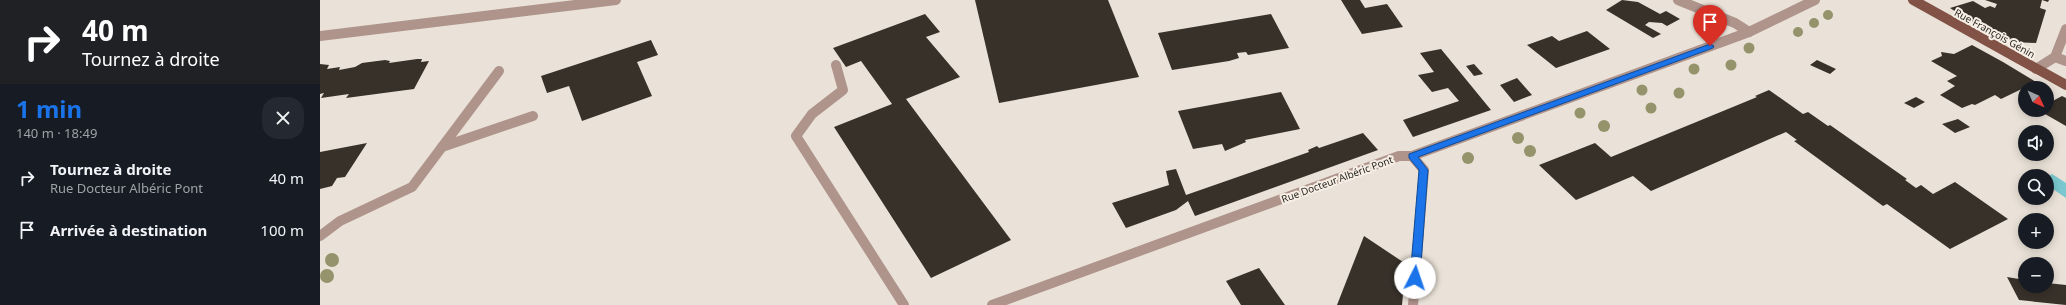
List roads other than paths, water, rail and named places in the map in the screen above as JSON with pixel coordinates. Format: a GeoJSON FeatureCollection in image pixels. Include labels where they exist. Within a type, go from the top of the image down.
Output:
{"type":"FeatureCollection","features":[{"type":"Feature","properties":{"kind":"main road","name":"Rue François Génin"},"geometry":{"type":"LineString","coordinates":[[1913,0],[2066,86]]}},
{"type":"Feature","properties":{"kind":"street"},"geometry":{"type":"LineString","coordinates":[[320,36],[616,0]]}},
{"type":"Feature","properties":{"kind":"street"},"geometry":{"type":"LineString","coordinates":[[1678,0],[1736,23],[1749,32]]}},
{"type":"Feature","properties":{"kind":"street","name":"Rue Docteur Albéric Pont"},"geometry":{"type":"LineString","coordinates":[[992,305],[1399,156],[1412,156],[1484,131],[1749,32],[1815,0]]}},
{"type":"Feature","properties":{"kind":"street"},"geometry":{"type":"LineString","coordinates":[[2036,69],[2055,56],[2066,29]]}},
{"type":"Feature","properties":{"kind":"street"},"geometry":{"type":"LineString","coordinates":[[2055,56],[2066,61]]}},
{"type":"Feature","properties":{"kind":"street"},"geometry":{"type":"LineString","coordinates":[[836,65],[843,90],[812,114],[796,136],[904,305]]}},
{"type":"Feature","properties":{"kind":"street"},"geometry":{"type":"LineString","coordinates":[[320,236],[340,221],[412,187],[499,70]]}},
{"type":"Feature","properties":{"kind":"street"},"geometry":{"type":"LineString","coordinates":[[442,147],[533,116]]}},
{"type":"Feature","properties":{"kind":"street"},"geometry":{"type":"LineString","coordinates":[[1412,156],[1424,170],[1413,305]]}},
{"type":"Feature","properties":{"kind":"water"},"geometry":{"type":"Polygon","coordinates":[[[2054,175],[2066,183],[2066,198],[2054,190],[2054,175]]]}}]}
